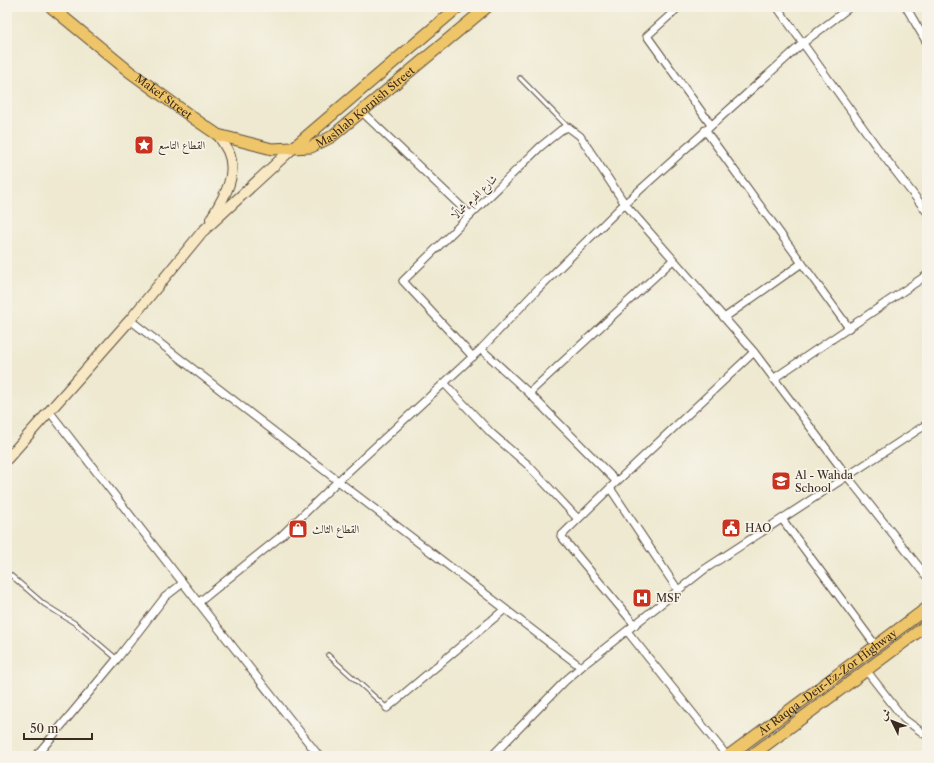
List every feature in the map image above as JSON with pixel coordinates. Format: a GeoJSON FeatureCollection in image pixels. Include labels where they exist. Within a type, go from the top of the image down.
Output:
{"type":"FeatureCollection","features":[{"type":"Feature","properties":{"kind":"main road","name":"Makef Street"},"geometry":{"type":"LineString","coordinates":[[51,7],[130,72],[218,135],[272,148],[293,148]]}},
{"type":"Feature","properties":{"kind":"main road","name":"Mashlab Kornish Street"},"geometry":{"type":"LineString","coordinates":[[293,148],[458,7]]}},
{"type":"Feature","properties":{"kind":"main road","name":"Mashlab Kornish Street"},"geometry":{"type":"LineString","coordinates":[[293,148],[311,146],[331,137],[487,7]]}},
{"type":"Feature","properties":{"kind":"main road"},"geometry":{"type":"LineString","coordinates":[[7,459],[130,320],[202,232],[224,198],[231,179],[232,166],[228,152],[218,135]]}},
{"type":"Feature","properties":{"kind":"main road"},"geometry":{"type":"LineString","coordinates":[[202,232],[293,148]]}},
{"type":"Feature","properties":{"kind":"main road","name":"Ar Raqqa -Deir-Ez-Zor Highway"},"geometry":{"type":"LineString","coordinates":[[728,756],[927,608]]}},
{"type":"Feature","properties":{"kind":"main road","name":"Ar Raqqa -Deir-Ez-Zor Highway"},"geometry":{"type":"LineString","coordinates":[[751,756],[927,625]]}},
{"type":"Feature","properties":{"kind":"street"},"geometry":{"type":"LineString","coordinates":[[679,7],[647,36],[711,125]]}},
{"type":"Feature","properties":{"kind":"street"},"geometry":{"type":"LineString","coordinates":[[776,7],[879,150],[927,212]]}},
{"type":"Feature","properties":{"kind":"street"},"geometry":{"type":"LineString","coordinates":[[198,603],[280,537],[338,481],[473,357],[537,290],[625,204],[705,130],[803,43],[850,7]]}},
{"type":"Feature","properties":{"kind":"street"},"geometry":{"type":"LineString","coordinates":[[906,7],[927,43]]}},
{"type":"Feature","properties":{"kind":"street"},"geometry":{"type":"LineString","coordinates":[[362,112],[470,216]]}},
{"type":"Feature","properties":{"kind":"street"},"geometry":{"type":"LineString","coordinates":[[568,128],[580,136],[625,204],[754,352],[847,476],[927,577]]}},
{"type":"Feature","properties":{"kind":"street","name":"شارع الهرم شمالًا"},"geometry":{"type":"LineString","coordinates":[[473,357],[403,281],[540,147],[561,130],[568,128]]}},
{"type":"Feature","properties":{"kind":"street"},"geometry":{"type":"LineString","coordinates":[[705,130],[849,328]]}},
{"type":"Feature","properties":{"kind":"street"},"geometry":{"type":"LineString","coordinates":[[529,394],[673,260]]}},
{"type":"Feature","properties":{"kind":"street"},"geometry":{"type":"LineString","coordinates":[[724,318],[802,264]]}},
{"type":"Feature","properties":{"kind":"street"},"geometry":{"type":"LineString","coordinates":[[773,379],[927,275]]}},
{"type":"Feature","properties":{"kind":"street"},"geometry":{"type":"LineString","coordinates":[[130,320],[581,667]]}},
{"type":"Feature","properties":{"kind":"street"},"geometry":{"type":"LineString","coordinates":[[481,349],[529,394],[616,481]]}},
{"type":"Feature","properties":{"kind":"street"},"geometry":{"type":"LineString","coordinates":[[635,625],[561,536],[616,481],[754,352]]}},
{"type":"Feature","properties":{"kind":"street"},"geometry":{"type":"LineString","coordinates":[[444,383],[490,433],[528,465],[578,519]]}},
{"type":"Feature","properties":{"kind":"street"},"geometry":{"type":"LineString","coordinates":[[49,411],[319,756]]}},
{"type":"Feature","properties":{"kind":"street"},"geometry":{"type":"LineString","coordinates":[[492,756],[548,698],[581,667],[705,569],[927,424]]}},
{"type":"Feature","properties":{"kind":"street"},"geometry":{"type":"LineString","coordinates":[[610,488],[678,590]]}},
{"type":"Feature","properties":{"kind":"street"},"geometry":{"type":"LineString","coordinates":[[782,519],[876,646]]}},
{"type":"Feature","properties":{"kind":"street"},"geometry":{"type":"LineString","coordinates":[[36,756],[117,659],[165,597],[183,583]]}},
{"type":"Feature","properties":{"kind":"street"},"geometry":{"type":"LineString","coordinates":[[387,708],[505,609]]}},
{"type":"Feature","properties":{"kind":"street"},"geometry":{"type":"LineString","coordinates":[[627,631],[728,756]]}},
{"type":"Feature","properties":{"kind":"street"},"geometry":{"type":"LineString","coordinates":[[866,670],[904,719],[927,736]]}},
{"type":"Feature","properties":{"kind":"lane"},"geometry":{"type":"LineString","coordinates":[[520,78],[568,128]]}},
{"type":"Feature","properties":{"kind":"lane"},"geometry":{"type":"LineString","coordinates":[[7,572],[44,604],[76,624],[117,659]]}},
{"type":"Feature","properties":{"kind":"lane"},"geometry":{"type":"LineString","coordinates":[[328,655],[387,708]]}},
{"type":"Feature","properties":{"kind":"place","name":"القطاع التاسع"},"geometry":{"type":"Point","coordinates":[144,145]}},
{"type":"Feature","properties":{"kind":"place","name":"Al - Wahda School"},"geometry":{"type":"Point","coordinates":[781,481]}},
{"type":"Feature","properties":{"kind":"place","name":"HAO"},"geometry":{"type":"Point","coordinates":[731,528]}},
{"type":"Feature","properties":{"kind":"place","name":"القطاع الثالث"},"geometry":{"type":"Point","coordinates":[298,529]}},
{"type":"Feature","properties":{"kind":"place","name":"MSF"},"geometry":{"type":"Point","coordinates":[642,598]}}]}
